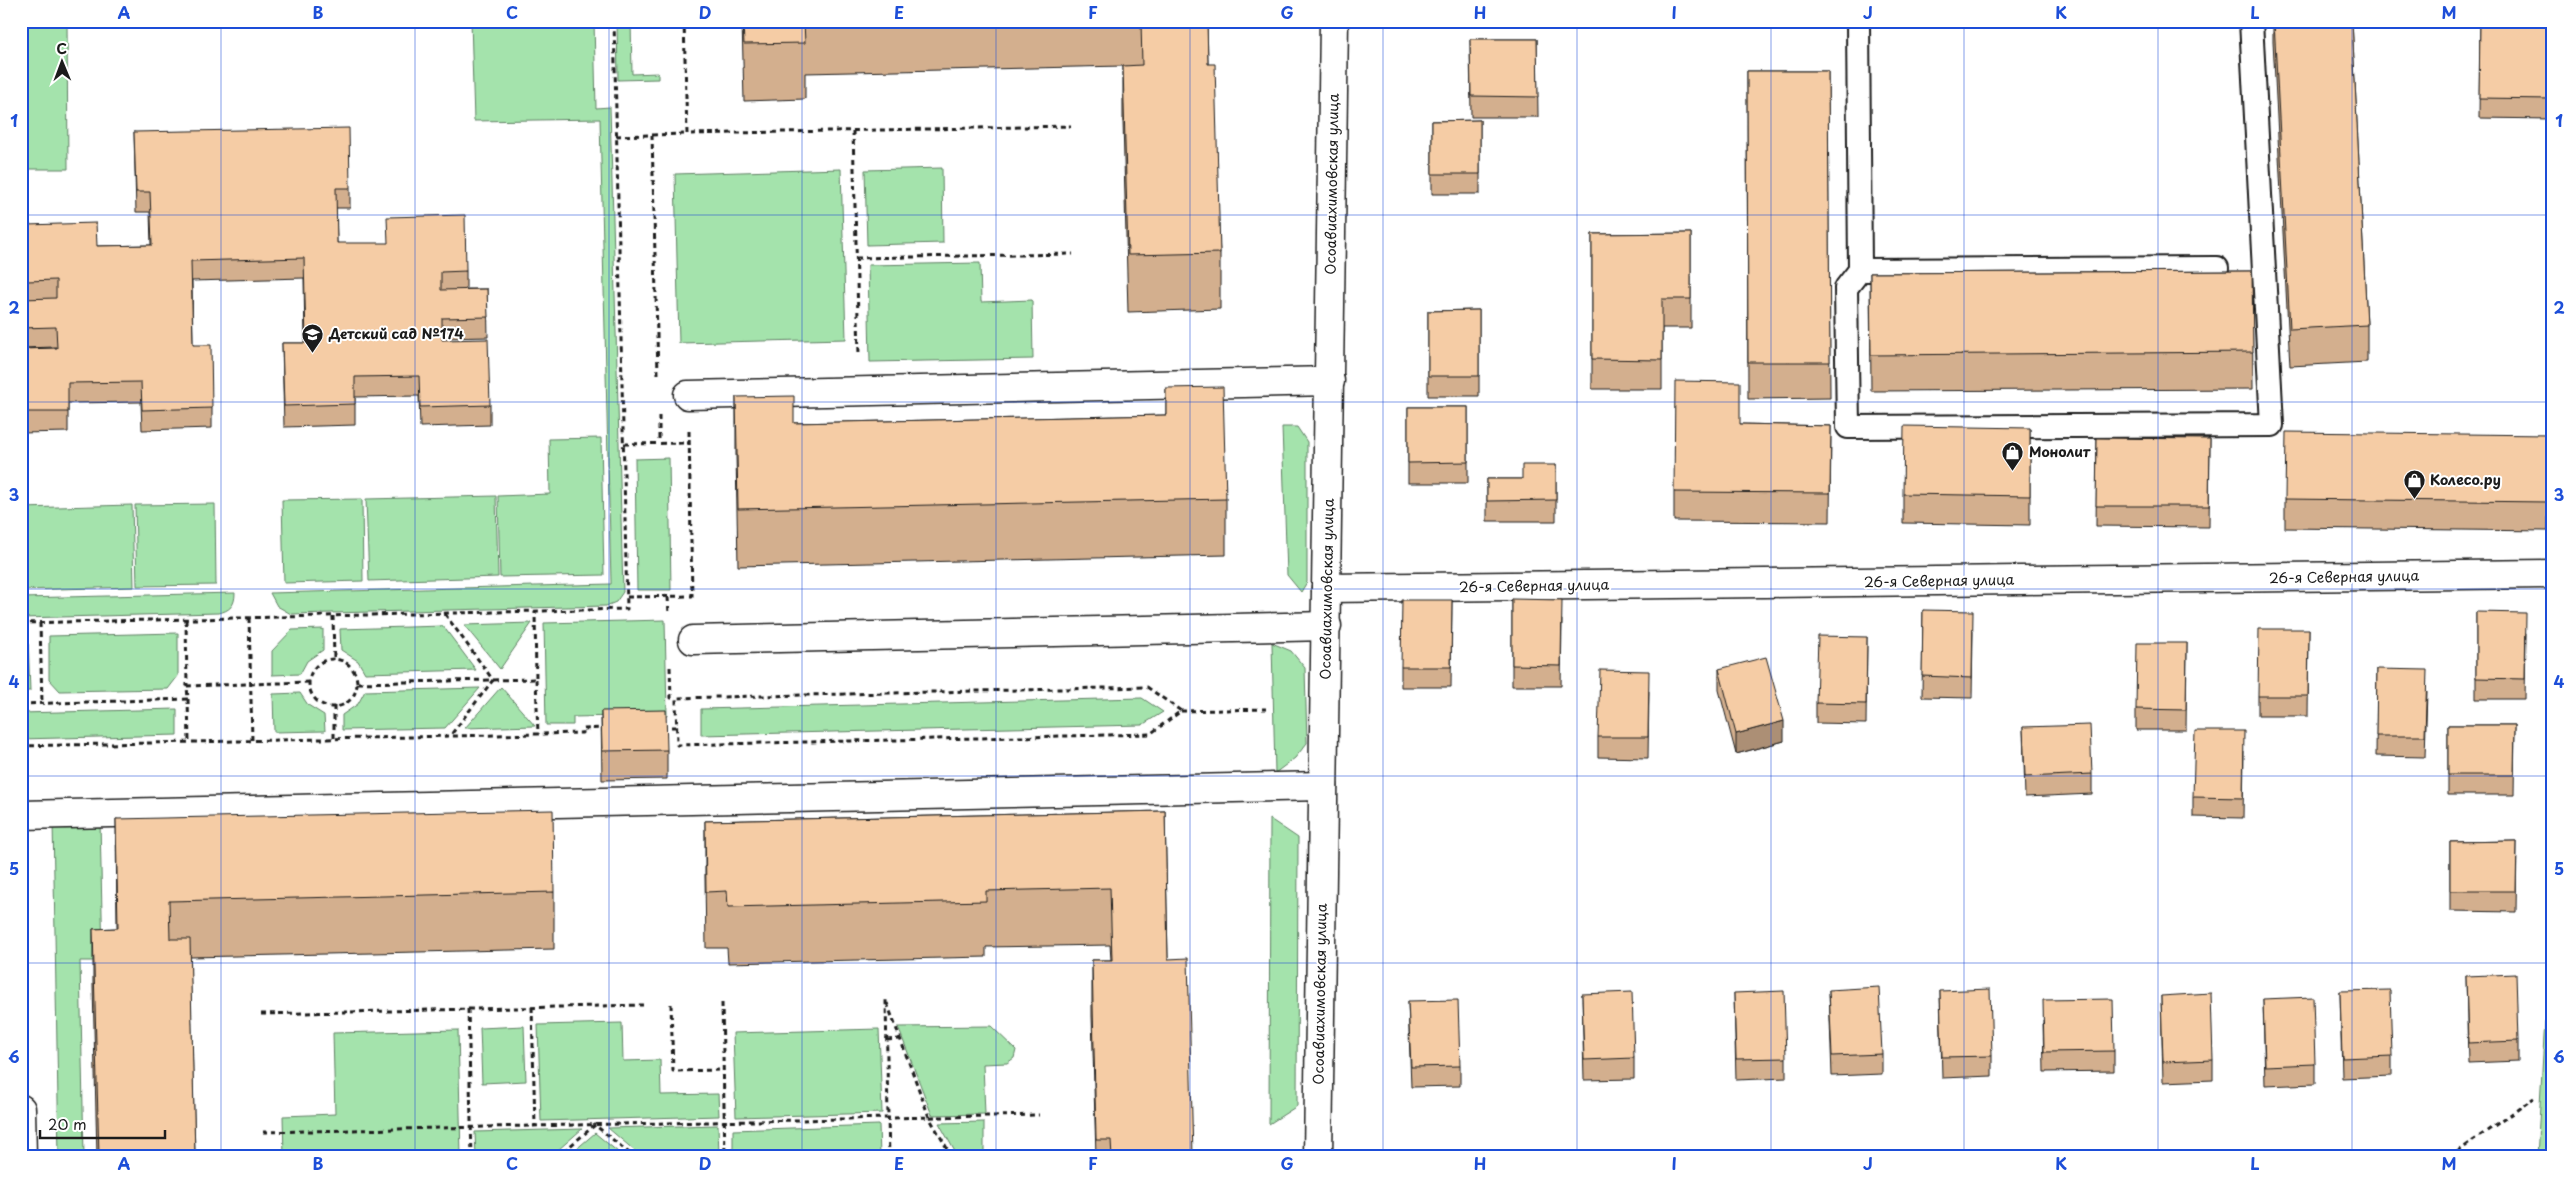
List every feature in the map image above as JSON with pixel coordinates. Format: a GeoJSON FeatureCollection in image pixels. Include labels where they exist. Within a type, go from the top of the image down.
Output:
{"type":"FeatureCollection","features":[{"type":"Feature","properties":{"kind":"street","name":"Осоавиахимовская улица"},"geometry":{"type":"LineString","coordinates":[[1318,1157],[1327,626],[1334,21]]}},
{"type":"Feature","properties":{"kind":"street"},"geometry":{"type":"LineString","coordinates":[[688,395],[1330,381]]}},
{"type":"Feature","properties":{"kind":"street","name":"26-я Северная улица"},"geometry":{"type":"LineString","coordinates":[[1326,588],[2552,574]]}},
{"type":"Feature","properties":{"kind":"street"},"geometry":{"type":"LineString","coordinates":[[693,640],[1327,626]]}},
{"type":"Feature","properties":{"kind":"street"},"geometry":{"type":"LineString","coordinates":[[21,815],[1323,786]]}},
{"type":"Feature","properties":{"kind":"street"},"geometry":{"type":"LineString","coordinates":[[21,1111],[22,1157]]}},
{"type":"Feature","properties":{"kind":"lane"},"geometry":{"type":"LineString","coordinates":[[1858,21],[1860,270],[1846,288],[1848,427],[2272,425],[2251,21]]}},
{"type":"Feature","properties":{"kind":"lane"},"geometry":{"type":"LineString","coordinates":[[1860,270],[2216,268]]}},
{"type":"Feature","properties":{"kind":"path"},"geometry":{"type":"LineString","coordinates":[[21,623],[627,609],[614,21]]}},
{"type":"Feature","properties":{"kind":"path"},"geometry":{"type":"LineString","coordinates":[[684,21],[687,134]]}},
{"type":"Feature","properties":{"kind":"path"},"geometry":{"type":"LineString","coordinates":[[616,136],[1070,126]]}},
{"type":"Feature","properties":{"kind":"path"},"geometry":{"type":"LineString","coordinates":[[853,131],[859,392]]}},
{"type":"Feature","properties":{"kind":"path"},"geometry":{"type":"LineString","coordinates":[[652,135],[658,384]]}},
{"type":"Feature","properties":{"kind":"path"},"geometry":{"type":"LineString","coordinates":[[856,258],[1073,254]]}},
{"type":"Feature","properties":{"kind":"path"},"geometry":{"type":"LineString","coordinates":[[627,597],[692,596],[688,395]]}},
{"type":"Feature","properties":{"kind":"path"},"geometry":{"type":"LineString","coordinates":[[658,413],[659,443]]}},
{"type":"Feature","properties":{"kind":"path"},"geometry":{"type":"LineString","coordinates":[[624,444],[689,443]]}},
{"type":"Feature","properties":{"kind":"path"},"geometry":{"type":"LineString","coordinates":[[535,612],[538,734]]}},
{"type":"Feature","properties":{"kind":"path"},"geometry":{"type":"LineString","coordinates":[[445,614],[493,680]]}},
{"type":"Feature","properties":{"kind":"path"},"geometry":{"type":"LineString","coordinates":[[333,616],[334,658]]}},
{"type":"Feature","properties":{"kind":"path"},"geometry":{"type":"LineString","coordinates":[[249,618],[252,740]]}},
{"type":"Feature","properties":{"kind":"path"},"geometry":{"type":"LineString","coordinates":[[186,620],[189,742]]}},
{"type":"Feature","properties":{"kind":"path"},"geometry":{"type":"LineString","coordinates":[[40,623],[42,703]]}},
{"type":"Feature","properties":{"kind":"path"},"geometry":{"type":"LineString","coordinates":[[334,658],[351,667],[358,683],[351,698],[346,703],[326,706],[315,699],[309,691],[309,682],[314,667],[322,660],[334,658]]}},
{"type":"Feature","properties":{"kind":"path"},"geometry":{"type":"LineString","coordinates":[[358,683],[536,679]]}},
{"type":"Feature","properties":{"kind":"path"},"geometry":{"type":"LineString","coordinates":[[449,736],[493,680]]}},
{"type":"Feature","properties":{"kind":"path"},"geometry":{"type":"LineString","coordinates":[[187,686],[309,682]]}},
{"type":"Feature","properties":{"kind":"path"},"geometry":{"type":"LineString","coordinates":[[1182,711],[1147,687],[676,698],[676,727],[677,746],[1150,734],[1182,711],[1266,709]]}},
{"type":"Feature","properties":{"kind":"path"},"geometry":{"type":"LineString","coordinates":[[21,704],[188,699]]}},
{"type":"Feature","properties":{"kind":"path"},"geometry":{"type":"LineString","coordinates":[[334,706],[334,739]]}},
{"type":"Feature","properties":{"kind":"path"},"geometry":{"type":"LineString","coordinates":[[657,727],[676,727]]}},
{"type":"Feature","properties":{"kind":"path"},"geometry":{"type":"LineString","coordinates":[[21,746],[582,733],[582,729],[610,728]]}},
{"type":"Feature","properties":{"kind":"path"},"geometry":{"type":"LineString","coordinates":[[889,1157],[886,1000],[929,1118],[952,1157]]}},
{"type":"Feature","properties":{"kind":"path"},"geometry":{"type":"LineString","coordinates":[[671,1004],[673,1071],[723,1070]]}},
{"type":"Feature","properties":{"kind":"path"},"geometry":{"type":"LineString","coordinates":[[722,1004],[725,1157]]}},
{"type":"Feature","properties":{"kind":"path"},"geometry":{"type":"LineString","coordinates":[[261,1014],[643,1005]]}},
{"type":"Feature","properties":{"kind":"path"},"geometry":{"type":"LineString","coordinates":[[532,1008],[535,1126]]}},
{"type":"Feature","properties":{"kind":"path"},"geometry":{"type":"LineString","coordinates":[[468,1009],[472,1157]]}},
{"type":"Feature","properties":{"kind":"path"},"geometry":{"type":"LineString","coordinates":[[887,1040],[900,1039]]}},
{"type":"Feature","properties":{"kind":"path"},"geometry":{"type":"LineString","coordinates":[[2450,1157],[2534,1098]]}},
{"type":"Feature","properties":{"kind":"path"},"geometry":{"type":"LineString","coordinates":[[264,1132],[1039,1115]]}},
{"type":"Feature","properties":{"kind":"path"},"geometry":{"type":"LineString","coordinates":[[557,1157],[595,1125]]}},
{"type":"Feature","properties":{"kind":"path"},"geometry":{"type":"LineString","coordinates":[[595,1125],[634,1157]]}},
{"type":"Feature","properties":{"kind":"green space"},"geometry":{"type":"Polygon","coordinates":[[[21,21],[67,21],[68,169],[21,169],[21,21]]]}},
{"type":"Feature","properties":{"kind":"green space"},"geometry":{"type":"Polygon","coordinates":[[[471,21],[594,21],[596,108],[610,107],[623,592],[616,602],[606,606],[291,614],[277,606],[270,593],[611,584],[600,119],[474,121],[471,21]]]}},
{"type":"Feature","properties":{"kind":"green space"},"geometry":{"type":"Polygon","coordinates":[[[617,21],[631,21],[632,74],[658,73],[658,79],[618,80],[617,21]]]}},
{"type":"Feature","properties":{"kind":"green space"},"geometry":{"type":"Polygon","coordinates":[[[942,168],[943,243],[867,245],[865,170],[942,168]]]}},
{"type":"Feature","properties":{"kind":"green space"},"geometry":{"type":"Polygon","coordinates":[[[841,169],[846,339],[679,343],[675,174],[841,169]]]}},
{"type":"Feature","properties":{"kind":"green space"},"geometry":{"type":"Polygon","coordinates":[[[980,263],[981,302],[1032,300],[1033,359],[870,362],[868,265],[980,263]]]}},
{"type":"Feature","properties":{"kind":"green space"},"geometry":{"type":"Polygon","coordinates":[[[1282,427],[1297,427],[1307,442],[1307,582],[1301,592],[1287,575],[1282,427]]]}},
{"type":"Feature","properties":{"kind":"green space"},"geometry":{"type":"Polygon","coordinates":[[[601,438],[604,575],[500,577],[498,496],[550,494],[549,439],[601,438]]]}},
{"type":"Feature","properties":{"kind":"green space"},"geometry":{"type":"Polygon","coordinates":[[[669,458],[671,590],[637,590],[635,459],[669,458]]]}},
{"type":"Feature","properties":{"kind":"green space"},"geometry":{"type":"Polygon","coordinates":[[[496,496],[498,577],[369,581],[366,499],[496,496]]]}},
{"type":"Feature","properties":{"kind":"green space"},"geometry":{"type":"Polygon","coordinates":[[[362,499],[363,581],[284,583],[282,500],[362,499]]]}},
{"type":"Feature","properties":{"kind":"green space"},"geometry":{"type":"Polygon","coordinates":[[[215,504],[216,585],[137,586],[135,505],[215,504]]]}},
{"type":"Feature","properties":{"kind":"green space"},"geometry":{"type":"Polygon","coordinates":[[[132,505],[134,587],[21,590],[21,508],[132,505]]]}},
{"type":"Feature","properties":{"kind":"green space"},"geometry":{"type":"Polygon","coordinates":[[[235,593],[231,607],[226,611],[218,613],[21,618],[21,598],[235,593]]]}},
{"type":"Feature","properties":{"kind":"green space"},"geometry":{"type":"Polygon","coordinates":[[[665,620],[667,715],[573,717],[573,725],[546,725],[544,623],[665,620]]]}},
{"type":"Feature","properties":{"kind":"green space"},"geometry":{"type":"Polygon","coordinates":[[[532,623],[500,669],[464,625],[532,623]]]}},
{"type":"Feature","properties":{"kind":"green space"},"geometry":{"type":"Polygon","coordinates":[[[443,626],[476,670],[365,673],[358,661],[341,650],[340,629],[443,626]]]}},
{"type":"Feature","properties":{"kind":"green space"},"geometry":{"type":"Polygon","coordinates":[[[323,629],[323,650],[307,661],[300,674],[272,675],[272,651],[292,630],[323,629]]]}},
{"type":"Feature","properties":{"kind":"green space"},"geometry":{"type":"Polygon","coordinates":[[[178,633],[178,676],[168,689],[60,691],[49,679],[49,636],[178,633]]]}},
{"type":"Feature","properties":{"kind":"green space"},"geometry":{"type":"Polygon","coordinates":[[[21,636],[28,636],[30,691],[21,691],[21,636]]]}},
{"type":"Feature","properties":{"kind":"green space"},"geometry":{"type":"Polygon","coordinates":[[[1272,643],[1291,651],[1305,668],[1307,743],[1295,758],[1275,773],[1272,643]]]}},
{"type":"Feature","properties":{"kind":"green space"},"geometry":{"type":"Polygon","coordinates":[[[501,687],[535,726],[465,728],[501,687]]]}},
{"type":"Feature","properties":{"kind":"green space"},"geometry":{"type":"Polygon","coordinates":[[[480,688],[445,728],[342,730],[342,715],[358,704],[365,691],[480,688]]]}},
{"type":"Feature","properties":{"kind":"green space"},"geometry":{"type":"Polygon","coordinates":[[[300,693],[308,705],[324,715],[325,731],[274,732],[273,694],[300,693]]]}},
{"type":"Feature","properties":{"kind":"green space"},"geometry":{"type":"Polygon","coordinates":[[[1142,698],[1163,712],[1142,725],[701,735],[701,709],[1142,698]]]}},
{"type":"Feature","properties":{"kind":"green space"},"geometry":{"type":"Polygon","coordinates":[[[177,709],[177,735],[21,739],[21,713],[177,709]]]}},
{"type":"Feature","properties":{"kind":"green space"},"geometry":{"type":"Polygon","coordinates":[[[1270,819],[1298,838],[1297,1106],[1269,1124],[1270,819]]]}},
{"type":"Feature","properties":{"kind":"green space"},"geometry":{"type":"Polygon","coordinates":[[[100,821],[103,961],[80,961],[84,1157],[59,1157],[53,822],[100,821]]]}},
{"type":"Feature","properties":{"kind":"green space"},"geometry":{"type":"Polygon","coordinates":[[[2552,1013],[2552,1157],[2537,1157],[2545,1019],[2552,1013]]]}},
{"type":"Feature","properties":{"kind":"green space"},"geometry":{"type":"Polygon","coordinates":[[[622,1023],[623,1061],[660,1060],[661,1095],[718,1094],[719,1116],[541,1121],[538,1025],[622,1023]]]}},
{"type":"Feature","properties":{"kind":"green space"},"geometry":{"type":"Polygon","coordinates":[[[524,1026],[526,1081],[482,1083],[480,1028],[524,1026]]]}},
{"type":"Feature","properties":{"kind":"green space"},"geometry":{"type":"Polygon","coordinates":[[[991,1026],[1016,1050],[1014,1058],[1007,1063],[983,1064],[985,1114],[932,1115],[898,1027],[991,1026]]]}},
{"type":"Feature","properties":{"kind":"green space"},"geometry":{"type":"Polygon","coordinates":[[[879,1029],[882,1113],[736,1117],[733,1033],[879,1029]]]}},
{"type":"Feature","properties":{"kind":"green space"},"geometry":{"type":"Polygon","coordinates":[[[458,1030],[461,1157],[284,1157],[283,1116],[335,1114],[333,1033],[458,1030]]]}},
{"type":"Feature","properties":{"kind":"green space"},"geometry":{"type":"Polygon","coordinates":[[[984,1122],[984,1157],[958,1157],[939,1123],[984,1122]]]}},
{"type":"Feature","properties":{"kind":"green space"},"geometry":{"type":"Polygon","coordinates":[[[718,1125],[719,1157],[642,1157],[608,1128],[718,1125]]]}},
{"type":"Feature","properties":{"kind":"green space"},"geometry":{"type":"Polygon","coordinates":[[[879,1125],[880,1157],[733,1157],[733,1130],[879,1125]]]}},
{"type":"Feature","properties":{"kind":"green space"},"geometry":{"type":"Polygon","coordinates":[[[582,1129],[550,1157],[476,1157],[475,1132],[582,1129]]]}},
{"type":"Feature","properties":{"kind":"green space"},"geometry":{"type":"Polygon","coordinates":[[[595,1133],[624,1157],[567,1157],[595,1133]]]}},
{"type":"Feature","properties":{"kind":"building"},"geometry":{"type":"Polygon","coordinates":[[[743,21],[804,21],[805,43],[744,44],[743,21]]]}},
{"type":"Feature","properties":{"kind":"building"},"geometry":{"type":"Polygon","coordinates":[[[1141,21],[1207,21],[1208,64],[1215,64],[1220,253],[1128,255],[1123,66],[1142,65],[1141,21]]]}},
{"type":"Feature","properties":{"kind":"building"},"geometry":{"type":"Polygon","coordinates":[[[2274,21],[2352,21],[2367,325],[2290,329],[2274,21]]]}},
{"type":"Feature","properties":{"kind":"building"},"geometry":{"type":"Polygon","coordinates":[[[2480,21],[2552,21],[2552,99],[2479,98],[2480,21]]]}},
{"type":"Feature","properties":{"kind":"building"},"geometry":{"type":"Polygon","coordinates":[[[1470,39],[1537,39],[1538,97],[1471,96],[1470,39]]]}},
{"type":"Feature","properties":{"kind":"building"},"geometry":{"type":"Polygon","coordinates":[[[1747,71],[1828,71],[1830,362],[1748,362],[1747,71]]]}},
{"type":"Feature","properties":{"kind":"building"},"geometry":{"type":"Polygon","coordinates":[[[1480,120],[1480,174],[1432,174],[1432,121],[1480,120]]]}},
{"type":"Feature","properties":{"kind":"building","name":"Детский сад №174"},"geometry":{"type":"Polygon","coordinates":[[[349,128],[350,188],[336,188],[337,243],[388,243],[387,217],[465,215],[466,271],[441,272],[441,290],[487,289],[488,317],[442,318],[442,340],[488,339],[490,405],[420,407],[419,376],[355,377],[355,404],[284,406],[282,343],[306,343],[304,258],[191,261],[193,345],[211,345],[212,408],[142,410],[141,382],[68,383],[68,412],[21,412],[21,349],[57,348],[56,327],[21,328],[21,299],[56,298],[56,280],[27,281],[26,225],[96,223],[97,246],[152,245],[150,192],[136,192],[134,132],[349,128]]]}},
{"type":"Feature","properties":{"kind":"building"},"geometry":{"type":"Polygon","coordinates":[[[1691,233],[1691,299],[1662,299],[1662,360],[1592,359],[1592,234],[1691,233]]]}},
{"type":"Feature","properties":{"kind":"building"},"geometry":{"type":"Polygon","coordinates":[[[2252,271],[2253,352],[1871,355],[1870,273],[2252,271]]]}},
{"type":"Feature","properties":{"kind":"building"},"geometry":{"type":"Polygon","coordinates":[[[1479,310],[1479,376],[1428,376],[1428,311],[1479,310]]]}},
{"type":"Feature","properties":{"kind":"building"},"geometry":{"type":"Polygon","coordinates":[[[1675,381],[1740,382],[1740,424],[1831,426],[1830,493],[1674,492],[1675,381]]]}},
{"type":"Feature","properties":{"kind":"building"},"geometry":{"type":"Polygon","coordinates":[[[1223,387],[1226,499],[738,509],[736,397],[794,396],[794,423],[1166,415],[1166,388],[1223,387]]]}},
{"type":"Feature","properties":{"kind":"building"},"geometry":{"type":"Polygon","coordinates":[[[1408,407],[1468,407],[1468,462],[1408,463],[1408,407]]]}},
{"type":"Feature","properties":{"kind":"building"},"geometry":{"type":"Polygon","coordinates":[[[1904,426],[2030,428],[2030,496],[1903,494],[1904,426]]]}},
{"type":"Feature","properties":{"kind":"building"},"geometry":{"type":"Polygon","coordinates":[[[2286,432],[2549,435],[2548,502],[2285,499],[2286,432]]]}},
{"type":"Feature","properties":{"kind":"building"},"geometry":{"type":"Polygon","coordinates":[[[2097,438],[2210,439],[2209,506],[2096,506],[2097,438]]]}},
{"type":"Feature","properties":{"kind":"building"},"geometry":{"type":"Polygon","coordinates":[[[1522,465],[1556,465],[1556,500],[1487,501],[1487,479],[1522,479],[1522,465]]]}},
{"type":"Feature","properties":{"kind":"building"},"geometry":{"type":"Polygon","coordinates":[[[1512,599],[1562,600],[1561,666],[1512,665],[1512,599]]]}},
{"type":"Feature","properties":{"kind":"building"},"geometry":{"type":"Polygon","coordinates":[[[1402,600],[1452,600],[1451,667],[1401,667],[1402,600]]]}},
{"type":"Feature","properties":{"kind":"building"},"geometry":{"type":"Polygon","coordinates":[[[1923,610],[1973,611],[1972,678],[1922,676],[1923,610]]]}},
{"type":"Feature","properties":{"kind":"building"},"geometry":{"type":"Polygon","coordinates":[[[2476,612],[2526,613],[2525,679],[2476,678],[2476,612]]]}},
{"type":"Feature","properties":{"kind":"building"},"geometry":{"type":"Polygon","coordinates":[[[2259,629],[2309,629],[2308,696],[2258,696],[2259,629]]]}},
{"type":"Feature","properties":{"kind":"building"},"geometry":{"type":"Polygon","coordinates":[[[1818,636],[1867,637],[1866,704],[1816,703],[1818,636]]]}},
{"type":"Feature","properties":{"kind":"building"},"geometry":{"type":"Polygon","coordinates":[[[2137,643],[2187,643],[2186,710],[2136,709],[2137,643]]]}},
{"type":"Feature","properties":{"kind":"building"},"geometry":{"type":"Polygon","coordinates":[[[1766,657],[1784,721],[1736,734],[1719,669],[1766,657]]]}},
{"type":"Feature","properties":{"kind":"building"},"geometry":{"type":"Polygon","coordinates":[[[2377,669],[2427,670],[2425,736],[2376,736],[2377,669]]]}},
{"type":"Feature","properties":{"kind":"building"},"geometry":{"type":"Polygon","coordinates":[[[1600,670],[1649,671],[1648,737],[1598,737],[1600,670]]]}},
{"type":"Feature","properties":{"kind":"building"},"geometry":{"type":"Polygon","coordinates":[[[666,710],[667,750],[602,751],[601,711],[666,710]]]}},
{"type":"Feature","properties":{"kind":"building"},"geometry":{"type":"Polygon","coordinates":[[[2090,725],[2092,774],[2025,777],[2023,727],[2090,725]]]}},
{"type":"Feature","properties":{"kind":"building"},"geometry":{"type":"Polygon","coordinates":[[[2448,725],[2515,725],[2514,775],[2448,775],[2448,725]]]}},
{"type":"Feature","properties":{"kind":"building"},"geometry":{"type":"Polygon","coordinates":[[[2195,731],[2244,731],[2243,798],[2193,797],[2195,731]]]}},
{"type":"Feature","properties":{"kind":"building"},"geometry":{"type":"Polygon","coordinates":[[[553,810],[554,892],[169,901],[170,939],[190,939],[195,1157],[99,1157],[93,929],[118,928],[116,819],[553,810]]]}},
{"type":"Feature","properties":{"kind":"building"},"geometry":{"type":"Polygon","coordinates":[[[1165,811],[1168,959],[1188,958],[1193,1157],[1112,1157],[1111,1140],[1096,1140],[1092,960],[1112,960],[1110,888],[986,891],[986,901],[728,907],[727,891],[706,892],[705,821],[1165,811]]]}},
{"type":"Feature","properties":{"kind":"building"},"geometry":{"type":"Polygon","coordinates":[[[2517,841],[2516,891],[2450,891],[2450,842],[2517,841]]]}},
{"type":"Feature","properties":{"kind":"building"},"geometry":{"type":"Polygon","coordinates":[[[2516,974],[2518,1041],[2468,1043],[2466,976],[2516,974]]]}},
{"type":"Feature","properties":{"kind":"building"},"geometry":{"type":"Polygon","coordinates":[[[1879,987],[1882,1054],[1832,1056],[1829,990],[1879,987]]]}},
{"type":"Feature","properties":{"kind":"building"},"geometry":{"type":"Polygon","coordinates":[[[1990,989],[1992,1056],[1942,1057],[1940,991],[1990,989]]]}},
{"type":"Feature","properties":{"kind":"building"},"geometry":{"type":"Polygon","coordinates":[[[2390,990],[2392,1056],[2342,1058],[2340,991],[2390,990]]]}},
{"type":"Feature","properties":{"kind":"building"},"geometry":{"type":"Polygon","coordinates":[[[1784,991],[1786,1058],[1736,1059],[1734,993],[1784,991]]]}},
{"type":"Feature","properties":{"kind":"building"},"geometry":{"type":"Polygon","coordinates":[[[1632,992],[1634,1058],[1584,1060],[1582,994],[1632,992]]]}},
{"type":"Feature","properties":{"kind":"building"},"geometry":{"type":"Polygon","coordinates":[[[2211,993],[2213,1060],[2163,1062],[2161,996],[2211,993]]]}},
{"type":"Feature","properties":{"kind":"building"},"geometry":{"type":"Polygon","coordinates":[[[2313,997],[2315,1064],[2265,1066],[2263,999],[2313,997]]]}},
{"type":"Feature","properties":{"kind":"building"},"geometry":{"type":"Polygon","coordinates":[[[2113,999],[2114,1051],[2044,1052],[2043,1000],[2113,999]]]}},
{"type":"Feature","properties":{"kind":"building"},"geometry":{"type":"Polygon","coordinates":[[[1458,1000],[1460,1066],[1411,1067],[1408,1001],[1458,1000]]]}},
{"type":"Feature","properties":{"kind":"place","name":"Детский сад №174"},"geometry":{"type":"Point","coordinates":[313,353]}},
{"type":"Feature","properties":{"kind":"place","name":"Монолит"},"geometry":{"type":"Point","coordinates":[2013,471]}},
{"type":"Feature","properties":{"kind":"place","name":"Колесо.ру"},"geometry":{"type":"Point","coordinates":[2414,499]}}]}
